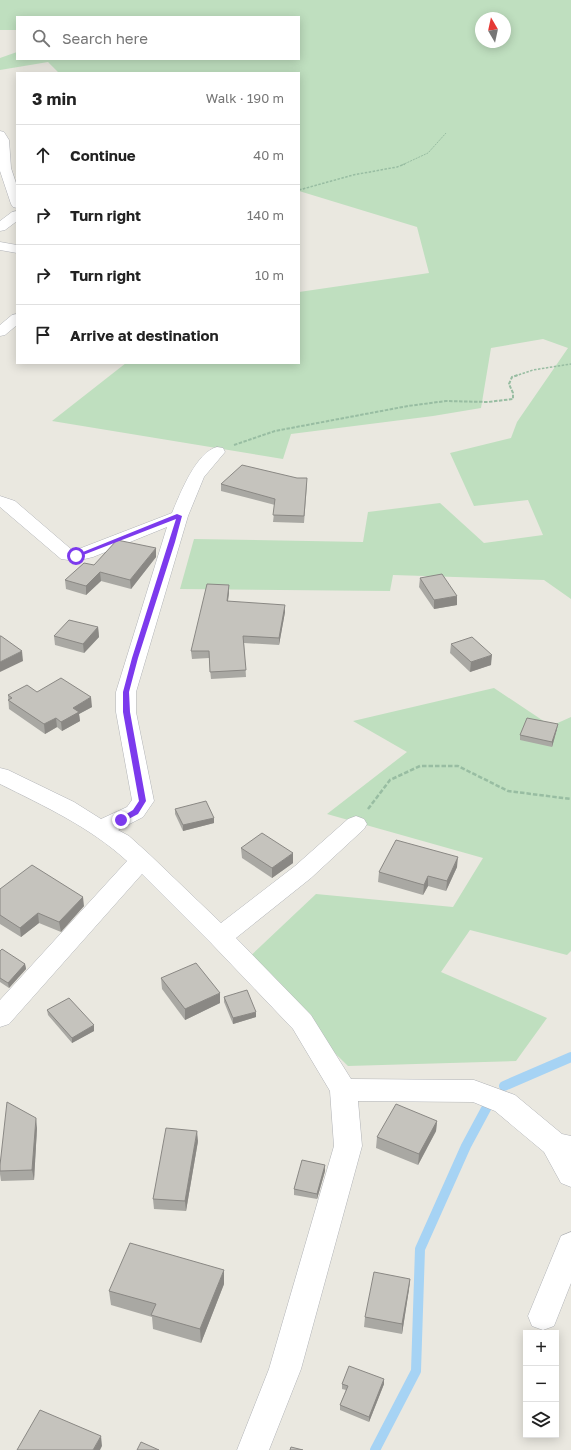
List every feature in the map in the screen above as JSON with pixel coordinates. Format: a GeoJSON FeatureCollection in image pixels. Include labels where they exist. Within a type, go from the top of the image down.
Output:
{"type":"FeatureCollection","features":[{"type":"Feature","properties":{"kind":"street"},"geometry":{"type":"LineString","coordinates":[[1,138],[5,168],[16,201]]}},
{"type":"Feature","properties":{"kind":"street"},"geometry":{"type":"LineString","coordinates":[[0,227],[16,216]]}},
{"type":"Feature","properties":{"kind":"street"},"geometry":{"type":"LineString","coordinates":[[0,246],[16,249]]}},
{"type":"Feature","properties":{"kind":"street"},"geometry":{"type":"LineString","coordinates":[[0,332],[16,319]]}},
{"type":"Feature","properties":{"kind":"street"},"geometry":{"type":"LineString","coordinates":[[100,828],[121,820],[135,812],[143,801],[126,712],[126,692],[179,516],[196,476],[217,452]]}},
{"type":"Feature","properties":{"kind":"street"},"geometry":{"type":"LineString","coordinates":[[0,501],[9,505],[67,555],[76,556],[179,516]]}},
{"type":"Feature","properties":{"kind":"street"},"geometry":{"type":"LineString","coordinates":[[0,775],[66,807],[121,842],[141,860],[220,937],[302,1022],[344,1090],[348,1146],[285,1369],[253,1450]]}},
{"type":"Feature","properties":{"kind":"street"},"geometry":{"type":"LineString","coordinates":[[220,937],[303,872],[356,824]]}},
{"type":"Feature","properties":{"kind":"street"},"geometry":{"type":"LineString","coordinates":[[0,1017],[141,860]]}},
{"type":"Feature","properties":{"kind":"street"},"geometry":{"type":"LineString","coordinates":[[344,1090],[474,1091],[505,1103],[562,1146],[571,1175]]}},
{"type":"Feature","properties":{"kind":"street"},"geometry":{"type":"LineString","coordinates":[[543,1316],[571,1245]]}},
{"type":"Feature","properties":{"kind":"path"},"geometry":{"type":"LineString","coordinates":[[300,190],[353,175],[385,170],[402,165],[428,153],[446,133]]}},
{"type":"Feature","properties":{"kind":"path"},"geometry":{"type":"LineString","coordinates":[[217,452],[246,439],[290,428],[405,405],[446,401],[502,402],[513,399],[513,393],[509,384],[512,377],[533,370],[571,364]]}},
{"type":"Feature","properties":{"kind":"path"},"geometry":{"type":"LineString","coordinates":[[356,824],[390,780],[420,766],[458,766],[508,791],[571,799]]}},
{"type":"Feature","properties":{"kind":"green space"},"geometry":{"type":"Polygon","coordinates":[[[0,0],[571,0],[571,599],[544,580],[393,575],[390,591],[180,589],[194,539],[363,542],[368,512],[440,503],[484,543],[543,535],[528,500],[474,506],[450,453],[511,438],[517,422],[568,348],[543,339],[491,348],[481,408],[433,416],[291,434],[283,459],[52,421],[125,364],[300,364],[300,292],[429,273],[417,227],[300,191],[300,72],[58,72],[48,62],[0,70],[0,58],[16,52],[16,60],[300,60],[300,16],[16,16],[16,30],[0,30],[0,0]]]}},
{"type":"Feature","properties":{"kind":"green space"},"geometry":{"type":"Polygon","coordinates":[[[494,688],[551,726],[571,717],[571,951],[567,955],[470,930],[441,972],[547,1018],[516,1061],[348,1066],[243,963],[316,894],[453,907],[483,858],[327,814],[407,752],[353,721],[494,688]]]}},
{"type":"Feature","properties":{"kind":"building"},"geometry":{"type":"Polygon","coordinates":[[[242,465],[297,478],[307,478],[304,516],[273,515],[275,499],[221,484],[242,465]]]}},
{"type":"Feature","properties":{"kind":"building"},"geometry":{"type":"Polygon","coordinates":[[[117,540],[156,548],[130,580],[100,572],[86,586],[65,580],[84,563],[94,565],[117,540]]]}},
{"type":"Feature","properties":{"kind":"building"},"geometry":{"type":"Polygon","coordinates":[[[442,574],[457,596],[434,600],[420,578],[442,574]]]}},
{"type":"Feature","properties":{"kind":"building"},"geometry":{"type":"Polygon","coordinates":[[[207,584],[229,585],[227,601],[285,605],[279,638],[243,636],[246,670],[210,672],[209,651],[191,651],[207,584]]]}},
{"type":"Feature","properties":{"kind":"building"},"geometry":{"type":"Polygon","coordinates":[[[69,620],[98,627],[83,644],[54,636],[69,620]]]}},
{"type":"Feature","properties":{"kind":"building"},"geometry":{"type":"Polygon","coordinates":[[[1,636],[22,651],[0,662],[1,636]]]}},
{"type":"Feature","properties":{"kind":"building"},"geometry":{"type":"Polygon","coordinates":[[[472,637],[492,655],[471,662],[451,644],[472,637]]]}},
{"type":"Feature","properties":{"kind":"building"},"geometry":{"type":"Polygon","coordinates":[[[61,678],[91,697],[73,708],[79,712],[61,722],[56,718],[44,724],[8,700],[12,698],[8,695],[27,685],[37,692],[61,678]]]}},
{"type":"Feature","properties":{"kind":"building"},"geometry":{"type":"Polygon","coordinates":[[[527,718],[558,724],[552,742],[520,735],[527,718]]]}},
{"type":"Feature","properties":{"kind":"building"},"geometry":{"type":"Polygon","coordinates":[[[206,801],[214,818],[183,825],[175,809],[206,801]]]}},
{"type":"Feature","properties":{"kind":"building"},"geometry":{"type":"Polygon","coordinates":[[[262,833],[293,853],[272,868],[241,848],[262,833]]]}},
{"type":"Feature","properties":{"kind":"building"},"geometry":{"type":"Polygon","coordinates":[[[396,840],[458,857],[447,881],[428,876],[424,885],[379,872],[396,840]]]}},
{"type":"Feature","properties":{"kind":"building"},"geometry":{"type":"Polygon","coordinates":[[[32,865],[83,897],[59,922],[38,913],[20,928],[0,915],[0,889],[32,865]]]}},
{"type":"Feature","properties":{"kind":"building"},"geometry":{"type":"Polygon","coordinates":[[[2,949],[25,964],[8,983],[0,978],[0,951],[2,949]]]}},
{"type":"Feature","properties":{"kind":"building"},"geometry":{"type":"Polygon","coordinates":[[[196,963],[220,993],[185,1009],[161,978],[196,963]]]}},
{"type":"Feature","properties":{"kind":"building"},"geometry":{"type":"Polygon","coordinates":[[[247,990],[256,1012],[233,1018],[224,997],[247,990]]]}},
{"type":"Feature","properties":{"kind":"building"},"geometry":{"type":"Polygon","coordinates":[[[69,998],[94,1025],[72,1038],[47,1010],[69,998]]]}},
{"type":"Feature","properties":{"kind":"building"},"geometry":{"type":"Polygon","coordinates":[[[7,1102],[36,1118],[32,1170],[0,1171],[7,1102]]]}},
{"type":"Feature","properties":{"kind":"building"},"geometry":{"type":"Polygon","coordinates":[[[396,1104],[437,1121],[419,1154],[377,1137],[396,1104]]]}},
{"type":"Feature","properties":{"kind":"building"},"geometry":{"type":"Polygon","coordinates":[[[166,1128],[197,1131],[185,1201],[153,1199],[166,1128]]]}},
{"type":"Feature","properties":{"kind":"building"},"geometry":{"type":"Polygon","coordinates":[[[302,1160],[325,1165],[317,1194],[294,1189],[302,1160]]]}},
{"type":"Feature","properties":{"kind":"building"},"geometry":{"type":"Polygon","coordinates":[[[130,1243],[224,1270],[200,1329],[151,1315],[156,1304],[109,1291],[130,1243]]]}},
{"type":"Feature","properties":{"kind":"building"},"geometry":{"type":"Polygon","coordinates":[[[374,1272],[410,1279],[402,1324],[365,1317],[374,1272]]]}},
{"type":"Feature","properties":{"kind":"building"},"geometry":{"type":"Polygon","coordinates":[[[349,1366],[384,1379],[369,1417],[340,1405],[348,1386],[342,1384],[349,1366]]]}},
{"type":"Feature","properties":{"kind":"building"},"geometry":{"type":"Polygon","coordinates":[[[40,1410],[101,1436],[93,1450],[17,1450],[40,1410]]]}},
{"type":"Feature","properties":{"kind":"building"},"geometry":{"type":"Polygon","coordinates":[[[141,1442],[159,1450],[137,1450],[141,1442]]]}},
{"type":"Feature","properties":{"kind":"building"},"geometry":{"type":"Polygon","coordinates":[[[291,1447],[303,1450],[290,1450],[291,1447]]]}},
{"type":"Feature","properties":{"kind":"waterway"},"geometry":{"type":"LineString","coordinates":[[504,1086],[571,1057]]}},
{"type":"Feature","properties":{"kind":"waterway"},"geometry":{"type":"LineString","coordinates":[[375,1450],[416,1371],[420,1249],[466,1146],[488,1105]]}},
{"type":"Feature","properties":{"kind":"route"},"geometry":{"type":"LineString","coordinates":[[76,556],[179,516],[126,692],[126,712],[143,801],[135,812],[121,820]]}}]}
